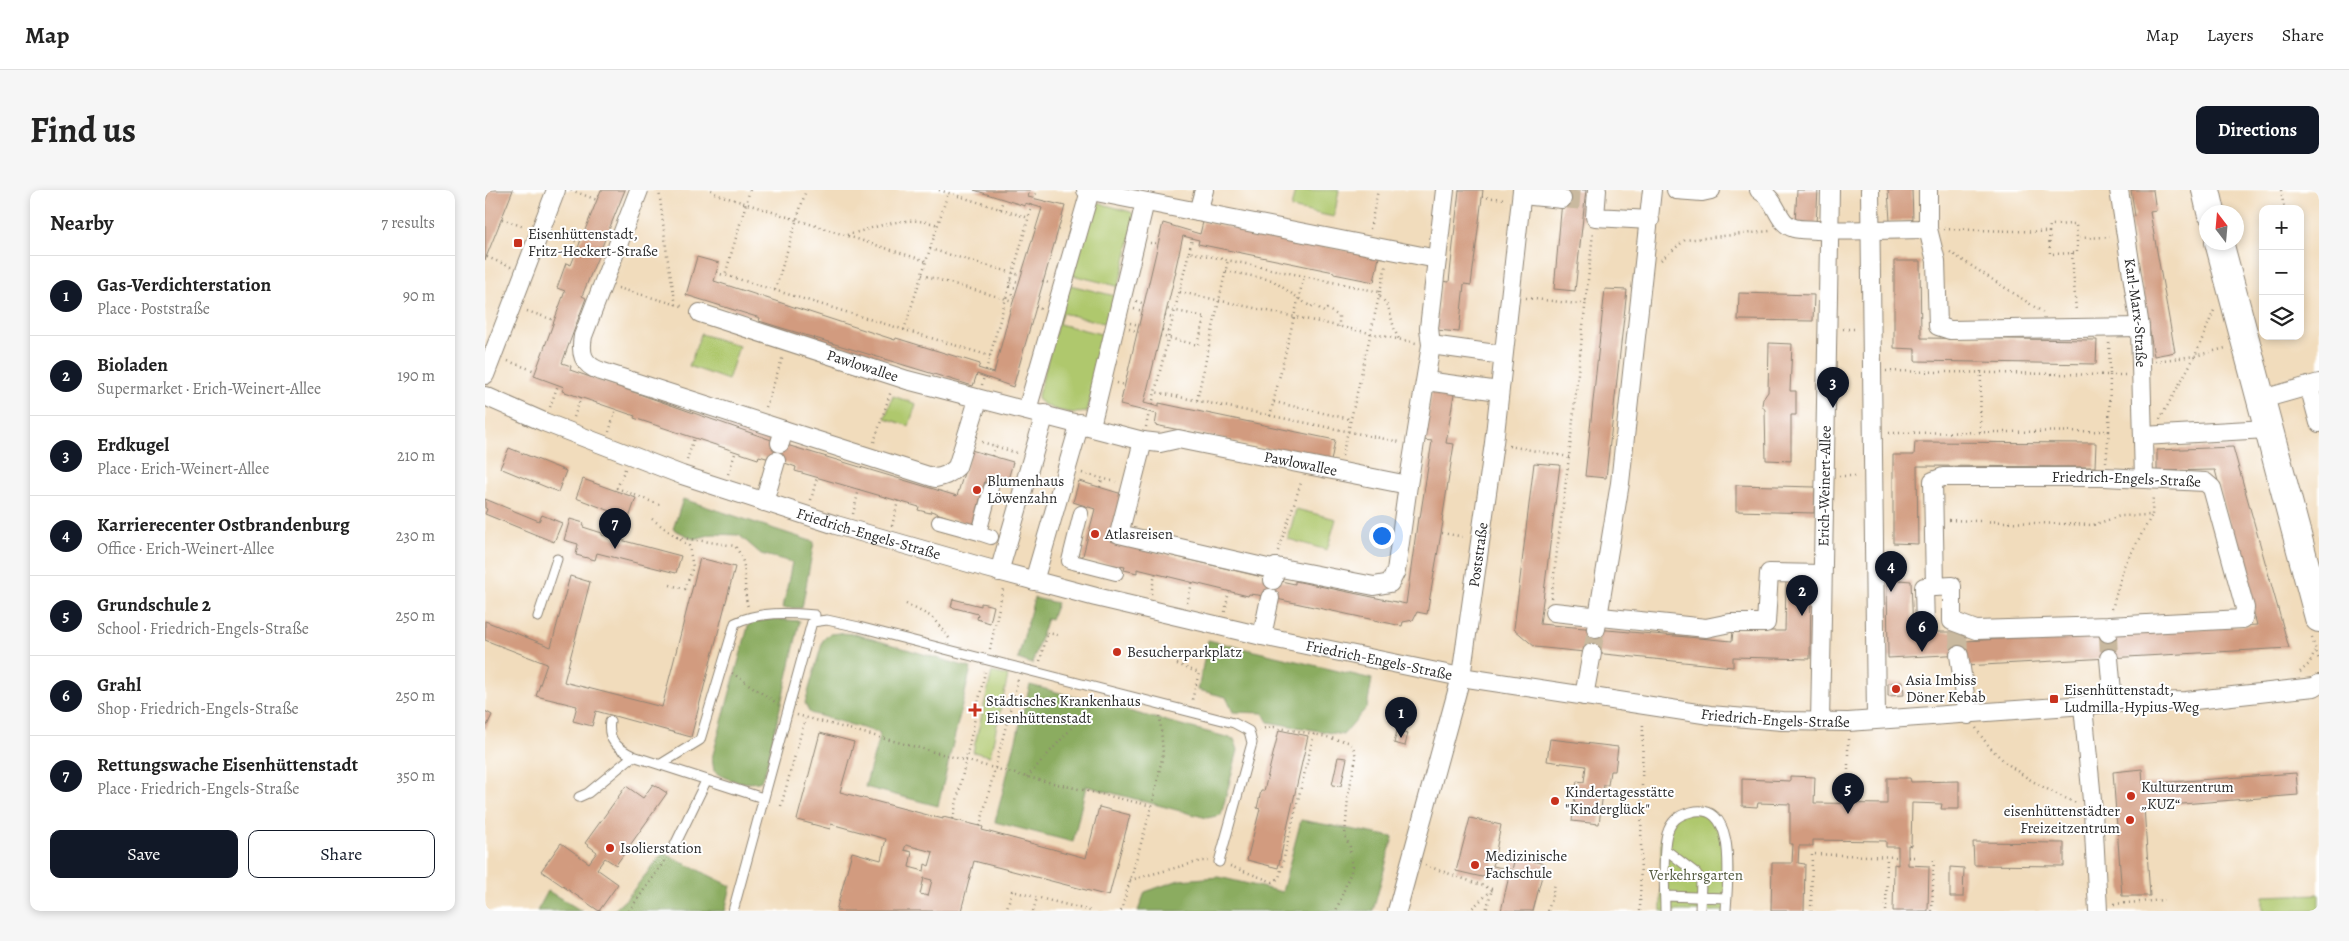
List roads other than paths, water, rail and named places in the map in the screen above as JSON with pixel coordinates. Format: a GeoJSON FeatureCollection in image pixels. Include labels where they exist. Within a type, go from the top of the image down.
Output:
{"type":"FeatureCollection","features":[{"type":"Feature","properties":{"kind":"main road"},"geometry":{"type":"LineString","coordinates":[[2206,190],[2209,205]]}},
{"type":"Feature","properties":{"kind":"main road"},"geometry":{"type":"LineString","coordinates":[[2221,250],[2259,400],[2319,618]]}},
{"type":"Feature","properties":{"kind":"street"},"geometry":{"type":"LineString","coordinates":[[485,375],[556,190]]}},
{"type":"Feature","properties":{"kind":"street"},"geometry":{"type":"LineString","coordinates":[[639,190],[602,283],[581,347],[582,358],[589,367],[760,423],[782,437],[868,458],[935,478],[952,472],[957,467],[978,400]]}},
{"type":"Feature","properties":{"kind":"street"},"geometry":{"type":"LineString","coordinates":[[1198,212],[1204,190]]}},
{"type":"Feature","properties":{"kind":"street"},"geometry":{"type":"LineString","coordinates":[[1143,441],[1119,534],[1274,572],[1374,586],[1390,583],[1395,578],[1426,381],[1431,345],[1429,328],[1445,190]]}},
{"type":"Feature","properties":{"kind":"street"},"geometry":{"type":"LineString","coordinates":[[1597,623],[1620,483],[1652,190]]}},
{"type":"Feature","properties":{"kind":"street"},"geometry":{"type":"LineString","coordinates":[[1676,190],[1702,192],[1711,190]]}},
{"type":"Feature","properties":{"kind":"street"},"geometry":{"type":"LineString","coordinates":[[1759,190],[1767,194],[1776,206],[1780,220],[1793,228],[1829,230],[1871,229],[1929,234]]}},
{"type":"Feature","properties":{"kind":"street","name":"Erich-Weinert-Allee"},"geometry":{"type":"LineString","coordinates":[[1820,722],[1829,190]]}},
{"type":"Feature","properties":{"kind":"street"},"geometry":{"type":"LineString","coordinates":[[1870,190],[1876,718]]}},
{"type":"Feature","properties":{"kind":"street"},"geometry":{"type":"LineString","coordinates":[[1928,190],[1929,234],[1936,261],[1938,326],[1950,330],[2140,327]]}},
{"type":"Feature","properties":{"kind":"street","name":"Karl-Marx-Straße"},"geometry":{"type":"LineString","coordinates":[[2119,190],[2140,327],[2143,436],[2149,478]]}},
{"type":"Feature","properties":{"kind":"street"},"geometry":{"type":"LineString","coordinates":[[1027,410],[1096,191],[1139,197],[1198,212],[1437,259]]}},
{"type":"Feature","properties":{"kind":"street"},"geometry":{"type":"LineString","coordinates":[[1522,195],[1562,199]]}},
{"type":"Feature","properties":{"kind":"street","name":"Poststraße"},"geometry":{"type":"LineString","coordinates":[[1397,911],[1461,677],[1494,443],[1522,195]]}},
{"type":"Feature","properties":{"kind":"street"},"geometry":{"type":"LineString","coordinates":[[1034,581],[1067,469],[1085,425],[1139,197]]}},
{"type":"Feature","properties":{"kind":"street"},"geometry":{"type":"LineString","coordinates":[[1593,202],[1650,220]]}},
{"type":"Feature","properties":{"kind":"street","name":"Pawlowallee"},"geometry":{"type":"LineString","coordinates":[[700,313],[896,376],[978,400],[992,400],[1143,441],[1160,443],[1178,439],[1409,485]]}},
{"type":"Feature","properties":{"kind":"street"},"geometry":{"type":"LineString","coordinates":[[1431,345],[1503,355]]}},
{"type":"Feature","properties":{"kind":"street"},"geometry":{"type":"LineString","coordinates":[[1426,381],[1499,391]]}},
{"type":"Feature","properties":{"kind":"street"},"geometry":{"type":"LineString","coordinates":[[2259,400],[2314,385],[2319,423]]}},
{"type":"Feature","properties":{"kind":"street","name":"Friedrich-Engels-Straße"},"geometry":{"type":"LineString","coordinates":[[485,396],[544,422],[682,475],[1002,576],[1034,581],[1221,627],[1461,677],[1710,715],[1820,722],[1848,722],[1876,718],[1968,714],[2113,703],[2187,701],[2314,687],[2319,684]]}},
{"type":"Feature","properties":{"kind":"street"},"geometry":{"type":"LineString","coordinates":[[1002,576],[1045,414]]}},
{"type":"Feature","properties":{"kind":"street"},"geometry":{"type":"LineString","coordinates":[[2143,436],[2267,429]]}},
{"type":"Feature","properties":{"kind":"street"},"geometry":{"type":"LineString","coordinates":[[764,502],[776,460]]}},
{"type":"Feature","properties":{"kind":"street","name":"Friedrich-Engels-Straße"},"geometry":{"type":"LineString","coordinates":[[1943,476],[2149,478],[2205,482],[2212,488],[2245,608],[2243,619],[2108,629],[1976,630],[1958,627],[1952,621],[1952,586],[1935,587],[1933,481],[1943,476]]}},
{"type":"Feature","properties":{"kind":"street"},"geometry":{"type":"LineString","coordinates":[[939,522],[985,535],[991,488]]}},
{"type":"Feature","properties":{"kind":"street"},"geometry":{"type":"LineString","coordinates":[[1081,513],[1069,561],[1116,573]]}},
{"type":"Feature","properties":{"kind":"street"},"geometry":{"type":"LineString","coordinates":[[1554,612],[1597,623],[1706,628],[1731,623],[1766,623],[1769,573],[1822,574]]}},
{"type":"Feature","properties":{"kind":"street"},"geometry":{"type":"LineString","coordinates":[[1925,628],[1924,587],[1935,587]]}},
{"type":"Feature","properties":{"kind":"street"},"geometry":{"type":"LineString","coordinates":[[1262,636],[1270,598]]}},
{"type":"Feature","properties":{"kind":"street"},"geometry":{"type":"LineString","coordinates":[[1584,696],[1592,653]]}},
{"type":"Feature","properties":{"kind":"street"},"geometry":{"type":"LineString","coordinates":[[1959,654],[1968,714]]}},
{"type":"Feature","properties":{"kind":"street"},"geometry":{"type":"LineString","coordinates":[[2109,658],[2113,703]]}},
{"type":"Feature","properties":{"kind":"street"},"geometry":{"type":"LineString","coordinates":[[2083,706],[2093,811],[2098,908]]}},
{"type":"Feature","properties":{"kind":"lane"},"geometry":{"type":"LineString","coordinates":[[538,617],[557,559]]}},
{"type":"Feature","properties":{"kind":"lane"},"geometry":{"type":"LineString","coordinates":[[661,764],[700,740],[735,623],[750,616],[787,613],[815,616]]}},
{"type":"Feature","properties":{"kind":"lane"},"geometry":{"type":"LineString","coordinates":[[733,911],[812,622],[827,620],[1189,711],[1234,723],[1249,731],[1252,744],[1219,862]]}},
{"type":"Feature","properties":{"kind":"lane"},"geometry":{"type":"LineString","coordinates":[[610,721],[609,731],[616,747],[633,756],[763,798]]}},
{"type":"Feature","properties":{"kind":"lane"},"geometry":{"type":"LineString","coordinates":[[579,796],[589,793],[633,756]]}},
{"type":"Feature","properties":{"kind":"lane"},"geometry":{"type":"LineString","coordinates":[[673,850],[706,781]]}},
{"type":"Feature","properties":{"kind":"lane"},"geometry":{"type":"LineString","coordinates":[[1665,911],[1666,836],[1670,826],[1682,814],[1698,810],[1714,817],[1722,826],[1727,839],[1727,911]]}},
{"type":"Feature","properties":{"kind":"lane"},"geometry":{"type":"LineString","coordinates":[[1666,850],[1697,873],[1701,880],[1701,911]]}},
{"type":"Feature","properties":{"kind":"lane"},"geometry":{"type":"LineString","coordinates":[[1665,896],[1727,898]]}},
{"type":"Feature","properties":{"kind":"tunnel"},"geometry":{"type":"LineString","coordinates":[[1562,199],[1585,201]]}},
{"type":"Feature","properties":{"kind":"tunnel"},"geometry":{"type":"LineString","coordinates":[[1592,653],[1596,629]]}},
{"type":"Feature","properties":{"kind":"tunnel"},"geometry":{"type":"LineString","coordinates":[[1958,632],[1959,655]]}},
{"type":"Feature","properties":{"kind":"tunnel"},"geometry":{"type":"LineString","coordinates":[[2108,633],[2109,658]]}},
{"type":"Feature","properties":{"kind":"place","name":"Eisenhüttenstadt, Fritz-Heckert-Straße"},"geometry":{"type":"Point","coordinates":[518,243]}},
{"type":"Feature","properties":{"kind":"place","name":"Erdkugel"},"geometry":{"type":"Point","coordinates":[1833,408]}},
{"type":"Feature","properties":{"kind":"place","name":"Blumenhaus Löwenzahn"},"geometry":{"type":"Point","coordinates":[977,490]}},
{"type":"Feature","properties":{"kind":"place","name":"Atlasreisen"},"geometry":{"type":"Point","coordinates":[1095,534]}},
{"type":"Feature","properties":{"kind":"place","name":"Rettungswache Eisenhüttenstadt"},"geometry":{"type":"Point","coordinates":[615,549]}},
{"type":"Feature","properties":{"kind":"place","name":"Karrierecenter Ostbrandenburg"},"geometry":{"type":"Point","coordinates":[1891,592]}},
{"type":"Feature","properties":{"kind":"place","name":"Bioladen"},"geometry":{"type":"Point","coordinates":[1802,616]}},
{"type":"Feature","properties":{"kind":"place","name":"Besucherparkplatz"},"geometry":{"type":"Point","coordinates":[1117,652]}},
{"type":"Feature","properties":{"kind":"place","name":"Grahl"},"geometry":{"type":"Point","coordinates":[1922,652]}},
{"type":"Feature","properties":{"kind":"place","name":"Asia Imbiss Döner Kebab"},"geometry":{"type":"Point","coordinates":[1896,689]}},
{"type":"Feature","properties":{"kind":"place","name":"Eisenhüttenstadt, Ludmilla-Hypius-Weg"},"geometry":{"type":"Point","coordinates":[2054,699]}},
{"type":"Feature","properties":{"kind":"place","name":"Städtisches Krankenhaus Eisenhüttenstadt"},"geometry":{"type":"Point","coordinates":[975,710]}},
{"type":"Feature","properties":{"kind":"place","name":"Gas-Verdichterstation"},"geometry":{"type":"Point","coordinates":[1401,738]}},
{"type":"Feature","properties":{"kind":"place","name":"Kulturzentrum „KUZ“"},"geometry":{"type":"Point","coordinates":[2131,796]}},
{"type":"Feature","properties":{"kind":"place","name":"Kindertagesstätte \"Kinderglück\""},"geometry":{"type":"Point","coordinates":[1555,801]}},
{"type":"Feature","properties":{"kind":"place","name":"Grundschule 2"},"geometry":{"type":"Point","coordinates":[1848,814]}},
{"type":"Feature","properties":{"kind":"place","name":"eisenhüttenstädter Freizeitzentrum"},"geometry":{"type":"Point","coordinates":[2130,820]}},
{"type":"Feature","properties":{"kind":"place","name":"Isolierstation"},"geometry":{"type":"Point","coordinates":[610,848]}},
{"type":"Feature","properties":{"kind":"place","name":"Medizinische Fachschule"},"geometry":{"type":"Point","coordinates":[1475,865]}},
{"type":"Feature","properties":{"kind":"park label","name":"Verkehrsgarten"},"geometry":{"type":"Point","coordinates":[1696,875]}}]}
